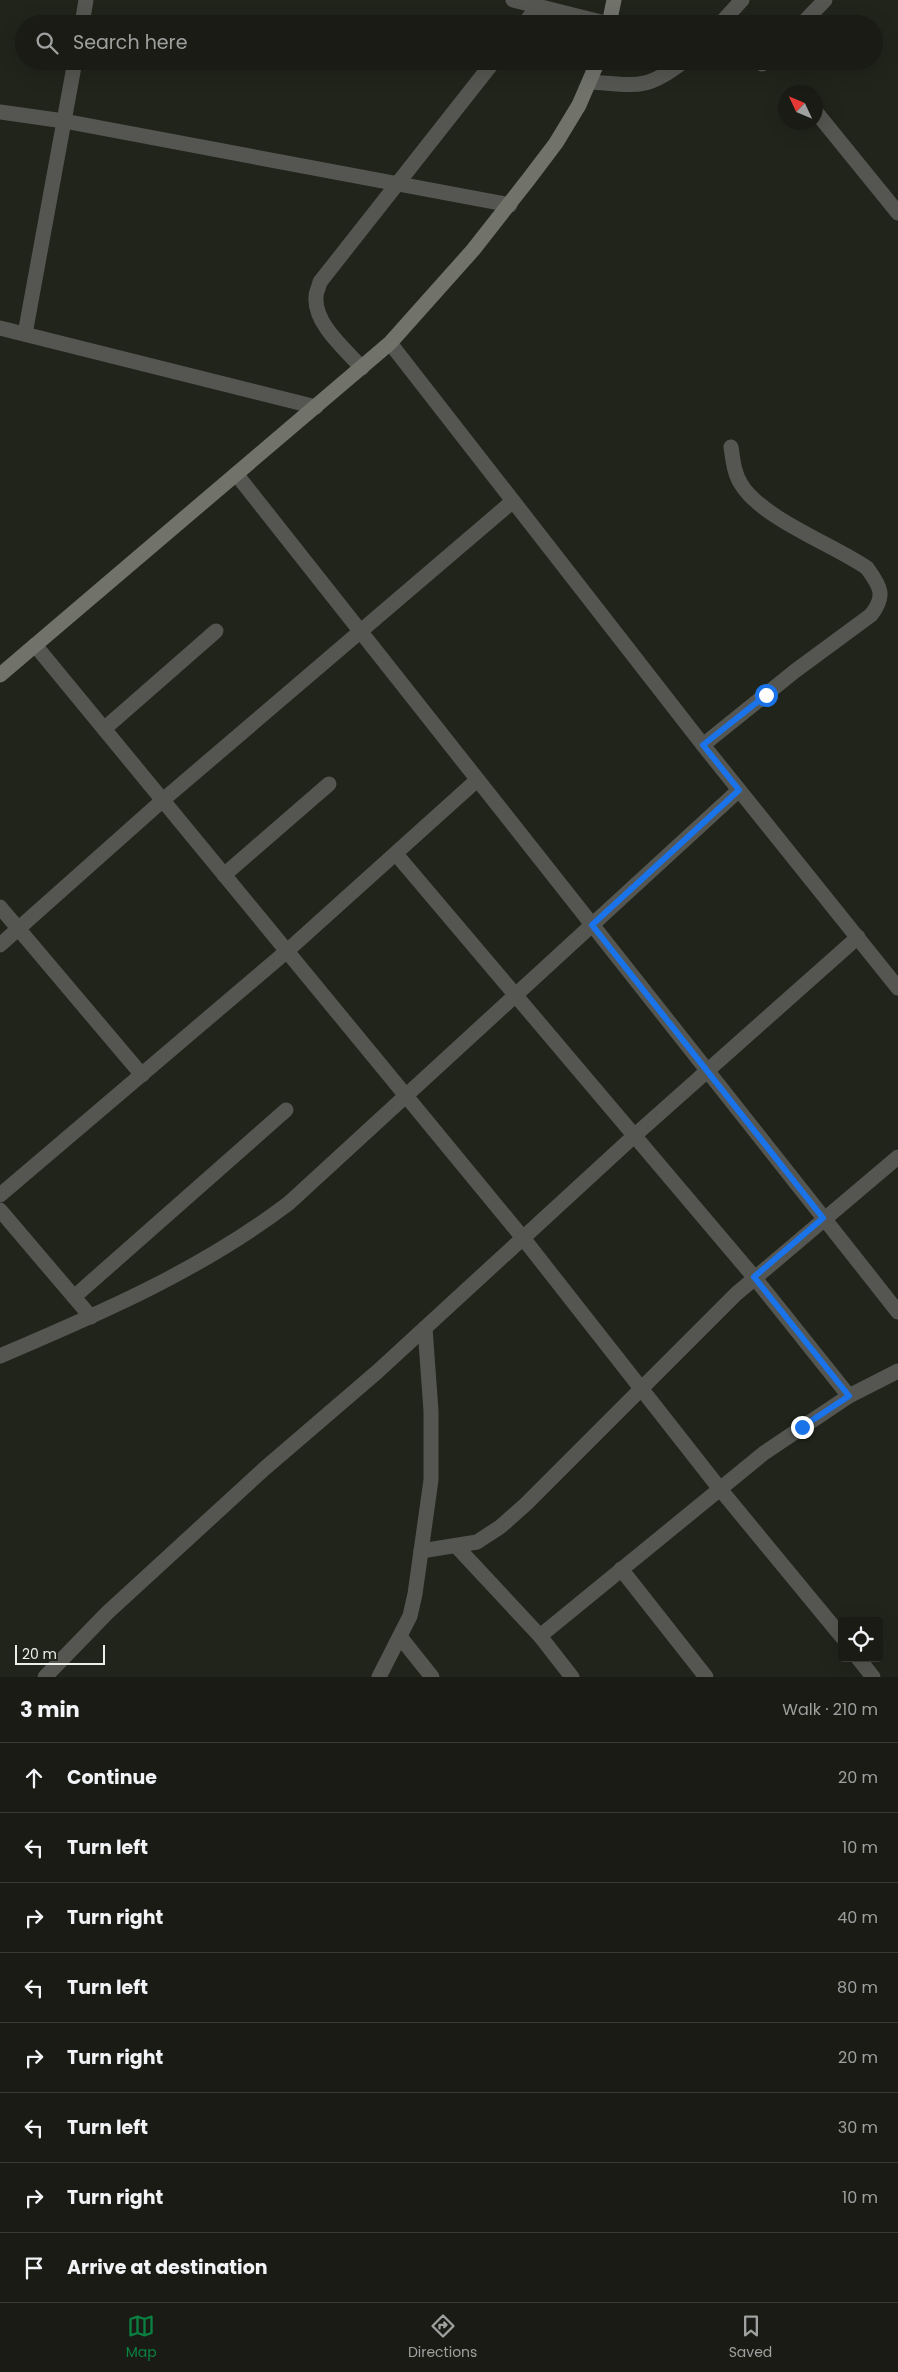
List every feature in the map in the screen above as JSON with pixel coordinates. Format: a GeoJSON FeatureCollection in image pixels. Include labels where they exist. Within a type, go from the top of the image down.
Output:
{"type":"FeatureCollection","features":[{"type":"Feature","properties":{"kind":"street"},"geometry":{"type":"LineString","coordinates":[[84,15],[86,0]]}},
{"type":"Feature","properties":{"kind":"street"},"geometry":{"type":"LineString","coordinates":[[513,0],[574,15]]}},
{"type":"Feature","properties":{"kind":"street"},"geometry":{"type":"LineString","coordinates":[[611,15],[614,0]]}},
{"type":"Feature","properties":{"kind":"street"},"geometry":{"type":"LineString","coordinates":[[728,15],[742,0]]}},
{"type":"Feature","properties":{"kind":"street"},"geometry":{"type":"LineString","coordinates":[[811,15],[825,0]]}},
{"type":"Feature","properties":{"kind":"street"},"geometry":{"type":"LineString","coordinates":[[531,15],[538,6]]}},
{"type":"Feature","properties":{"kind":"street"},"geometry":{"type":"LineString","coordinates":[[25,334],[73,70]]}},
{"type":"Feature","properties":{"kind":"street"},"geometry":{"type":"LineString","coordinates":[[362,368],[328,329],[318,312],[316,297],[320,282],[487,70]]}},
{"type":"Feature","properties":{"kind":"street"},"geometry":{"type":"LineString","coordinates":[[0,675],[390,343],[510,205],[556,143],[579,105],[595,70]]}},
{"type":"Feature","properties":{"kind":"street"},"geometry":{"type":"LineString","coordinates":[[590,82],[647,84],[672,70]]}},
{"type":"Feature","properties":{"kind":"street"},"geometry":{"type":"LineString","coordinates":[[0,112],[64,121],[510,205]]}},
{"type":"Feature","properties":{"kind":"street"},"geometry":{"type":"LineString","coordinates":[[823,121],[898,213]]}},
{"type":"Feature","properties":{"kind":"street"},"geometry":{"type":"LineString","coordinates":[[0,328],[316,406]]}},
{"type":"Feature","properties":{"kind":"street"},"geometry":{"type":"LineString","coordinates":[[390,343],[739,790],[858,938],[892,969],[898,988]]}},
{"type":"Feature","properties":{"kind":"street"},"geometry":{"type":"LineString","coordinates":[[703,745],[795,671],[871,615],[878,605],[881,592],[877,581],[867,568],[776,516],[748,493],[734,470],[731,447]]}},
{"type":"Feature","properties":{"kind":"street"},"geometry":{"type":"LineString","coordinates":[[237,475],[898,1312]]}},
{"type":"Feature","properties":{"kind":"street"},"geometry":{"type":"LineString","coordinates":[[0,945],[163,800],[514,501]]}},
{"type":"Feature","properties":{"kind":"street"},"geometry":{"type":"LineString","coordinates":[[104,729],[216,631]]}},
{"type":"Feature","properties":{"kind":"street"},"geometry":{"type":"LineString","coordinates":[[35,645],[524,1238],[720,1489],[838,1633]]}},
{"type":"Feature","properties":{"kind":"street"},"geometry":{"type":"LineString","coordinates":[[0,1195],[287,951],[477,780]]}},
{"type":"Feature","properties":{"kind":"street"},"geometry":{"type":"LineString","coordinates":[[224,875],[329,784]]}},
{"type":"Feature","properties":{"kind":"street"},"geometry":{"type":"LineString","coordinates":[[0,1356],[153,1288],[214,1255],[253,1230],[326,1172],[739,790]]}},
{"type":"Feature","properties":{"kind":"street"},"geometry":{"type":"LineString","coordinates":[[396,854],[754,1277],[849,1396]]}},
{"type":"Feature","properties":{"kind":"street"},"geometry":{"type":"LineString","coordinates":[[0,907],[142,1075]]}},
{"type":"Feature","properties":{"kind":"street"},"geometry":{"type":"LineString","coordinates":[[46,1677],[107,1613],[186,1540],[425,1328],[634,1136],[858,938]]}},
{"type":"Feature","properties":{"kind":"street"},"geometry":{"type":"LineString","coordinates":[[74,1297],[286,1110]]}},
{"type":"Feature","properties":{"kind":"street"},"geometry":{"type":"LineString","coordinates":[[421,1552],[477,1542],[500,1527],[526,1504],[754,1277],[898,1157]]}},
{"type":"Feature","properties":{"kind":"street"},"geometry":{"type":"LineString","coordinates":[[0,1210],[91,1317]]}},
{"type":"Feature","properties":{"kind":"street"},"geometry":{"type":"LineString","coordinates":[[379,1677],[410,1616],[415,1594],[431,1480],[432,1451],[425,1328]]}},
{"type":"Feature","properties":{"kind":"street"},"geometry":{"type":"LineString","coordinates":[[540,1636],[764,1454],[849,1396],[898,1371]]}},
{"type":"Feature","properties":{"kind":"street"},"geometry":{"type":"LineString","coordinates":[[457,1547],[540,1636],[572,1677]]}},
{"type":"Feature","properties":{"kind":"street"},"geometry":{"type":"LineString","coordinates":[[621,1569],[706,1677]]}},
{"type":"Feature","properties":{"kind":"street"},"geometry":{"type":"LineString","coordinates":[[400,1638],[432,1677]]}},
{"type":"Feature","properties":{"kind":"street"},"geometry":{"type":"LineString","coordinates":[[861,1662],[873,1677]]}},
{"type":"Feature","properties":{"kind":"route"},"geometry":{"type":"LineString","coordinates":[[766,695],[703,745],[739,790],[592,925],[823,1218],[754,1277],[849,1396],[802,1427]]}}]}
